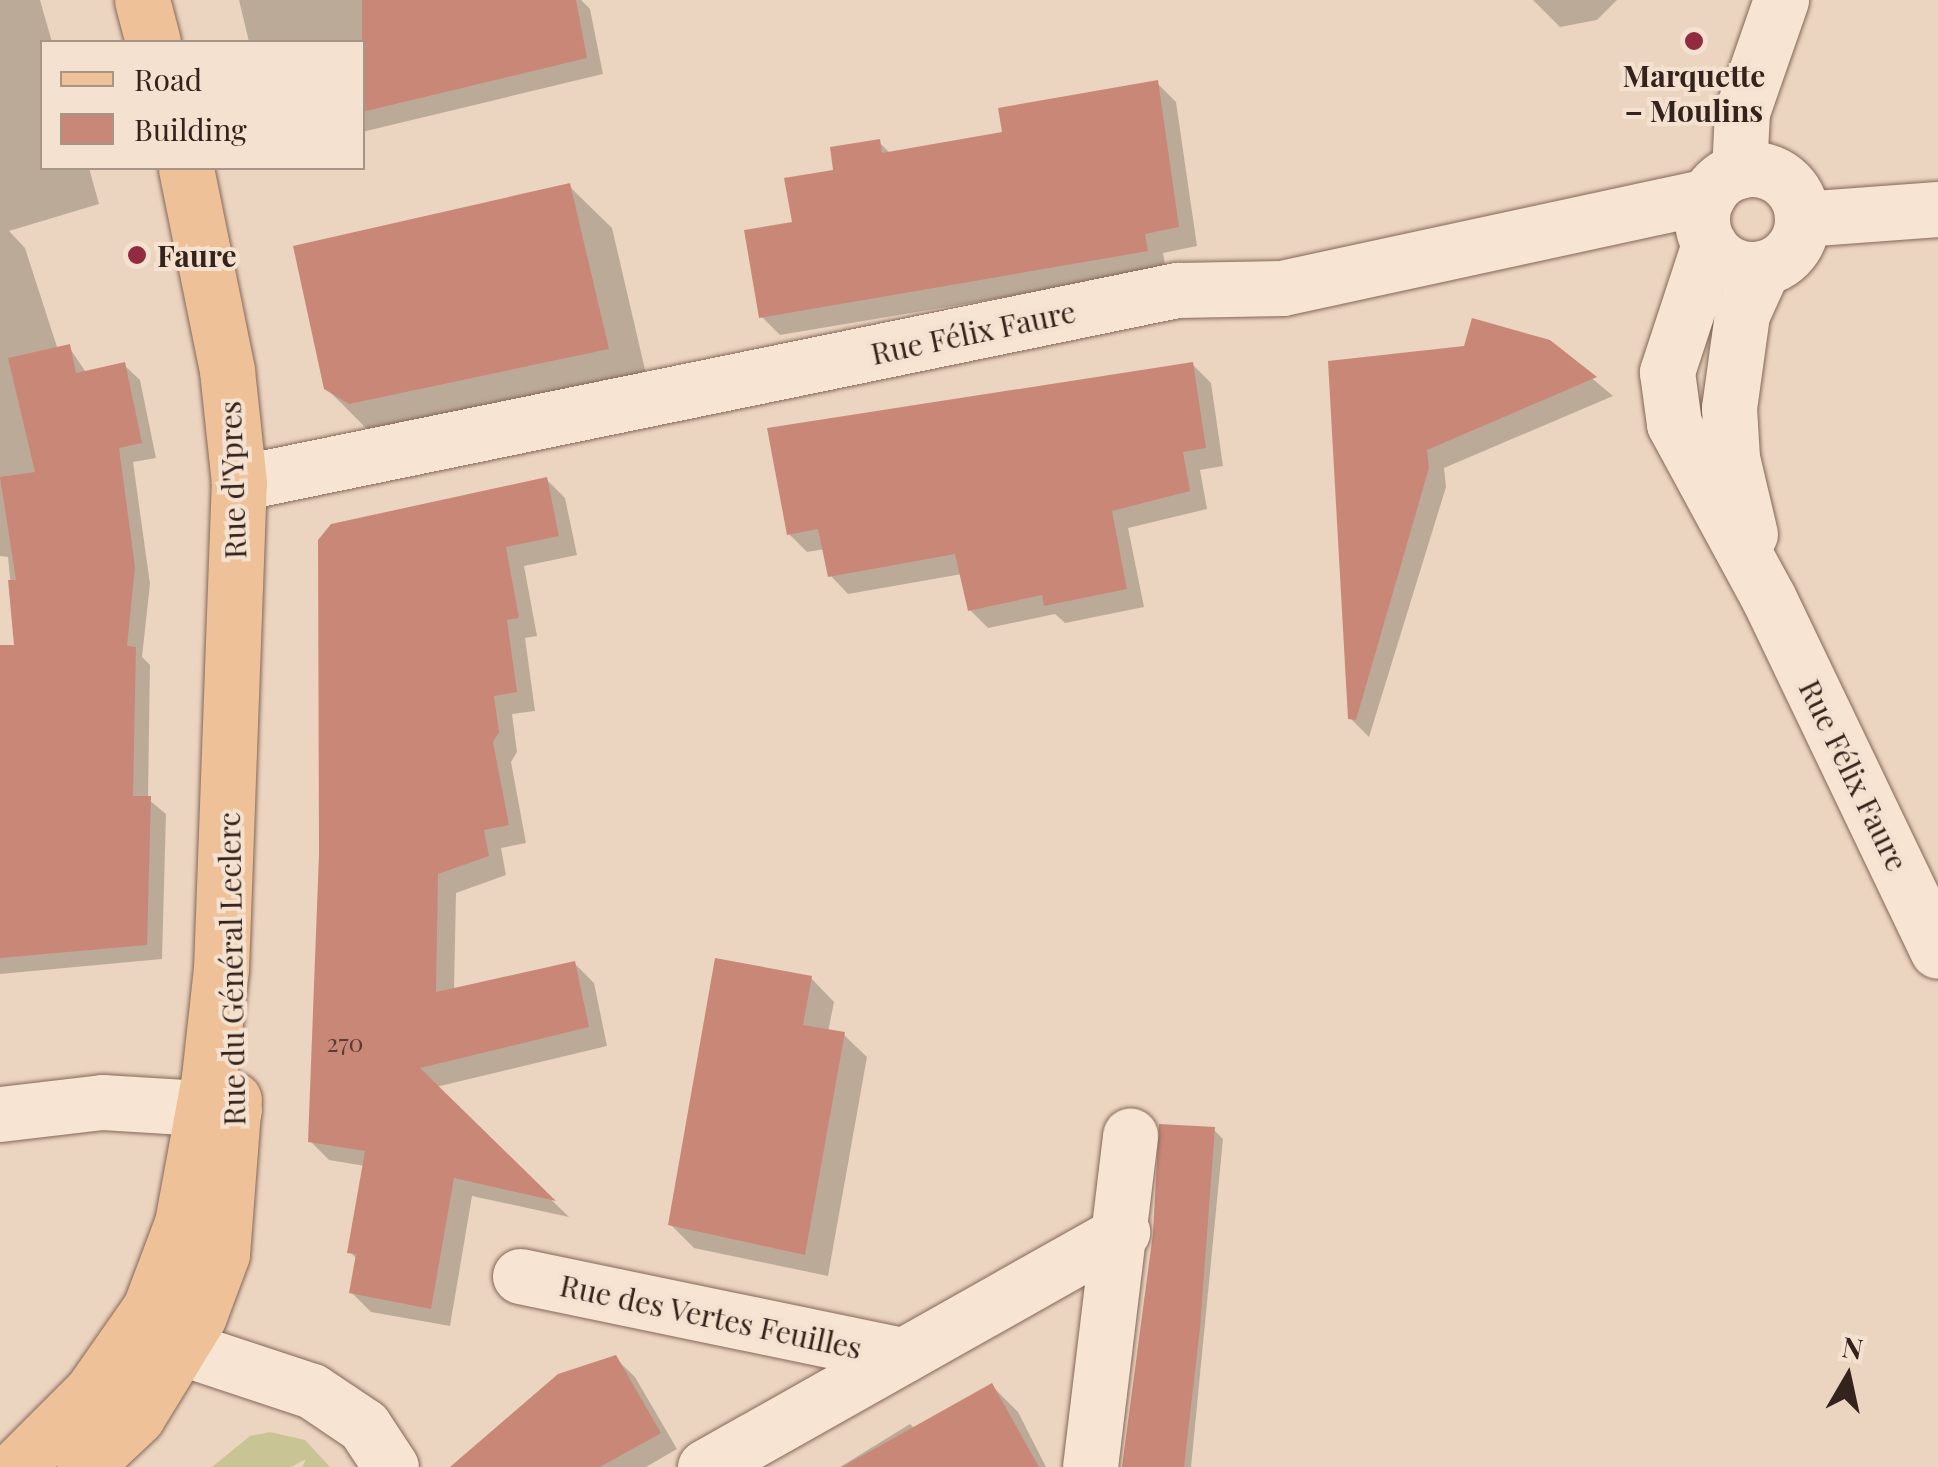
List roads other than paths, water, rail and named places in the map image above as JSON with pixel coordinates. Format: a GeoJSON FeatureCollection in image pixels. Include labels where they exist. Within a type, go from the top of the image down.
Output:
{"type":"FeatureCollection","features":[{"type":"Feature","properties":{"kind":"main road"},"geometry":{"type":"LineString","coordinates":[[142,0],[153,40]]}},
{"type":"Feature","properties":{"kind":"main road","name":"Rue d'Ypres"},"geometry":{"type":"LineString","coordinates":[[186,170],[227,370],[239,483],[228,796]]}},
{"type":"Feature","properties":{"kind":"main road","name":"Rue du Général Leclerc"},"geometry":{"type":"LineString","coordinates":[[84,1467],[136,1417],[158,1340],[182,1223],[219,1109],[228,796]]}},
{"type":"Feature","properties":{"kind":"main road","name":"Rue du Général Leclerc"},"geometry":{"type":"LineString","coordinates":[[16,1467],[92,1391],[158,1340]]}},
{"type":"Feature","properties":{"kind":"street"},"geometry":{"type":"LineString","coordinates":[[1718,203],[1766,170],[1782,179],[1802,219],[1788,254],[1763,268],[1728,262],[1718,203],[1742,112],[1782,0]]}},
{"type":"Feature","properties":{"kind":"street","name":"Rue Félix Faure"},"geometry":{"type":"LineString","coordinates":[[239,483],[1177,290],[1282,288],[1718,203],[1667,372],[1668,406],[1695,470],[1769,599],[1938,951]]}},
{"type":"Feature","properties":{"kind":"street"},"geometry":{"type":"LineString","coordinates":[[1802,219],[1938,208]]}},
{"type":"Feature","properties":{"kind":"street","name":"Rue Félix Faure"},"geometry":{"type":"LineString","coordinates":[[1763,268],[1742,314],[1729,408],[1737,484],[1769,599]]}},
{"type":"Feature","properties":{"kind":"street"},"geometry":{"type":"LineString","coordinates":[[0,1114],[102,1102],[219,1109]]}},
{"type":"Feature","properties":{"kind":"street"},"geometry":{"type":"LineString","coordinates":[[1090,1467],[1122,1232],[1130,1135]]}},
{"type":"Feature","properties":{"kind":"street","name":"Rue des Vertes Feuilles"},"geometry":{"type":"LineString","coordinates":[[705,1467],[1122,1232]]}},
{"type":"Feature","properties":{"kind":"street","name":"Rue des Vertes Feuilles"},"geometry":{"type":"LineString","coordinates":[[520,1276],[902,1355]]}},
{"type":"Feature","properties":{"kind":"street"},"geometry":{"type":"LineString","coordinates":[[158,1340],[268,1374],[342,1407],[390,1467]]}},
{"type":"Feature","properties":{"kind":"place","name":"Marquette – Moulins"},"geometry":{"type":"Point","coordinates":[1694,41]}},
{"type":"Feature","properties":{"kind":"place","name":"Faure"},"geometry":{"type":"Point","coordinates":[137,255]}}]}
